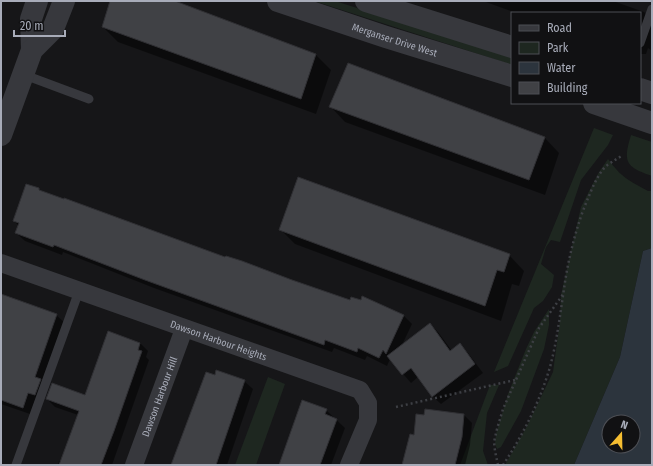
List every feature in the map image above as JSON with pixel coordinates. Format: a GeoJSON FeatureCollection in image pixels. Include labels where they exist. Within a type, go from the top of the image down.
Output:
{"type":"FeatureCollection","features":[{"type":"Feature","properties":{"kind":"street"},"geometry":{"type":"LineString","coordinates":[[32,50],[31,19],[37,1]]}},
{"type":"Feature","properties":{"kind":"street"},"geometry":{"type":"LineString","coordinates":[[1,135],[32,50],[53,29],[64,1]]}},
{"type":"Feature","properties":{"kind":"street","name":"Merganser Drive West"},"geometry":{"type":"LineString","coordinates":[[278,1],[386,37],[511,76]]}},
{"type":"Feature","properties":{"kind":"street"},"geometry":{"type":"LineString","coordinates":[[366,1],[511,47]]}},
{"type":"Feature","properties":{"kind":"street"},"geometry":{"type":"LineString","coordinates":[[641,89],[652,93]]}},
{"type":"Feature","properties":{"kind":"street"},"geometry":{"type":"LineString","coordinates":[[597,104],[652,123]]}},
{"type":"Feature","properties":{"kind":"street","name":"Dawson Harbour Heights"},"geometry":{"type":"LineString","coordinates":[[1,263],[360,390],[368,403],[368,420],[349,465]]}},
{"type":"Feature","properties":{"kind":"street","name":"Dawson Harbour Hill"},"geometry":{"type":"LineString","coordinates":[[134,465],[184,329]]}},
{"type":"Feature","properties":{"kind":"lane"},"geometry":{"type":"LineString","coordinates":[[641,40],[652,9]]}},
{"type":"Feature","properties":{"kind":"lane"},"geometry":{"type":"LineString","coordinates":[[22,74],[89,99]]}},
{"type":"Feature","properties":{"kind":"lane"},"geometry":{"type":"LineString","coordinates":[[16,465],[79,291]]}},
{"type":"Feature","properties":{"kind":"path"},"geometry":{"type":"LineString","coordinates":[[503,465],[519,440],[544,383],[556,340],[578,226],[590,192],[605,167],[623,155]]}},
{"type":"Feature","properties":{"kind":"path"},"geometry":{"type":"LineString","coordinates":[[498,465],[495,451],[497,429],[503,409],[539,328],[564,293]]}},
{"type":"Feature","properties":{"kind":"path"},"geometry":{"type":"LineString","coordinates":[[396,407],[515,380]]}},
{"type":"Feature","properties":{"kind":"green space"},"geometry":{"type":"Polygon","coordinates":[[[314,1],[335,1],[511,57],[511,65],[314,1]]]}},
{"type":"Feature","properties":{"kind":"green space"},"geometry":{"type":"Polygon","coordinates":[[[594,128],[613,135],[608,145],[581,180],[560,242],[551,240],[546,247],[541,264],[554,275],[552,287],[543,301],[534,308],[508,366],[494,372],[594,128]]]}},
{"type":"Feature","properties":{"kind":"green space"},"geometry":{"type":"Polygon","coordinates":[[[631,135],[652,142],[652,176],[636,170],[628,162],[627,152],[631,135]]]}},
{"type":"Feature","properties":{"kind":"green space"},"geometry":{"type":"Polygon","coordinates":[[[608,159],[626,178],[648,191],[652,191],[652,248],[643,251],[620,357],[574,465],[505,465],[526,428],[553,372],[560,320],[561,295],[581,207],[599,172],[608,159]]]}},
{"type":"Feature","properties":{"kind":"green space"},"geometry":{"type":"Polygon","coordinates":[[[549,309],[549,325],[544,349],[521,411],[501,447],[497,449],[495,444],[496,434],[508,394],[534,332],[549,309]]]}},
{"type":"Feature","properties":{"kind":"green space"},"geometry":{"type":"Polygon","coordinates":[[[268,377],[285,384],[256,465],[235,465],[268,377]]]}},
{"type":"Feature","properties":{"kind":"green space"},"geometry":{"type":"Polygon","coordinates":[[[490,385],[499,385],[487,413],[483,451],[488,465],[460,465],[490,385]]]}},
{"type":"Feature","properties":{"kind":"water"},"geometry":{"type":"Polygon","coordinates":[[[652,248],[652,465],[574,465],[620,357],[643,251],[652,248]]]}},
{"type":"Feature","properties":{"kind":"building"},"geometry":{"type":"Polygon","coordinates":[[[110,1],[175,1],[316,54],[301,99],[102,27],[110,1]]]}},
{"type":"Feature","properties":{"kind":"building"},"geometry":{"type":"Polygon","coordinates":[[[348,63],[545,137],[529,180],[329,107],[348,63]]]}},
{"type":"Feature","properties":{"kind":"building"},"geometry":{"type":"Polygon","coordinates":[[[298,177],[510,254],[504,272],[497,270],[485,306],[279,230],[298,177]]]}},
{"type":"Feature","properties":{"kind":"building"},"geometry":{"type":"Polygon","coordinates":[[[26,184],[225,257],[226,256],[242,261],[350,300],[351,297],[361,300],[362,296],[404,315],[386,354],[383,350],[379,358],[358,348],[357,352],[325,340],[324,345],[145,280],[54,245],[53,247],[15,233],[19,223],[13,221],[26,184]]]}},
{"type":"Feature","properties":{"kind":"building"},"geometry":{"type":"Polygon","coordinates":[[[1,294],[57,314],[35,377],[41,379],[35,395],[28,393],[23,408],[1,400],[1,294]]]}},
{"type":"Feature","properties":{"kind":"building"},"geometry":{"type":"Polygon","coordinates":[[[430,323],[450,351],[460,343],[475,364],[432,397],[411,368],[402,375],[387,356],[430,323]]]}},
{"type":"Feature","properties":{"kind":"building"},"geometry":{"type":"Polygon","coordinates":[[[108,331],[140,343],[138,350],[142,351],[114,431],[101,465],[59,465],[79,411],[46,399],[52,383],[85,395],[108,331]]]}},
{"type":"Feature","properties":{"kind":"building"},"geometry":{"type":"Polygon","coordinates":[[[216,370],[245,380],[216,465],[171,465],[206,372],[215,375],[216,370]]]}},
{"type":"Feature","properties":{"kind":"building"},"geometry":{"type":"Polygon","coordinates":[[[302,400],[327,409],[325,414],[337,419],[320,465],[279,465],[302,400]]]}},
{"type":"Feature","properties":{"kind":"building"},"geometry":{"type":"Polygon","coordinates":[[[425,409],[464,414],[462,437],[455,465],[402,465],[410,434],[414,435],[416,414],[424,415],[425,409]]]}}]}
